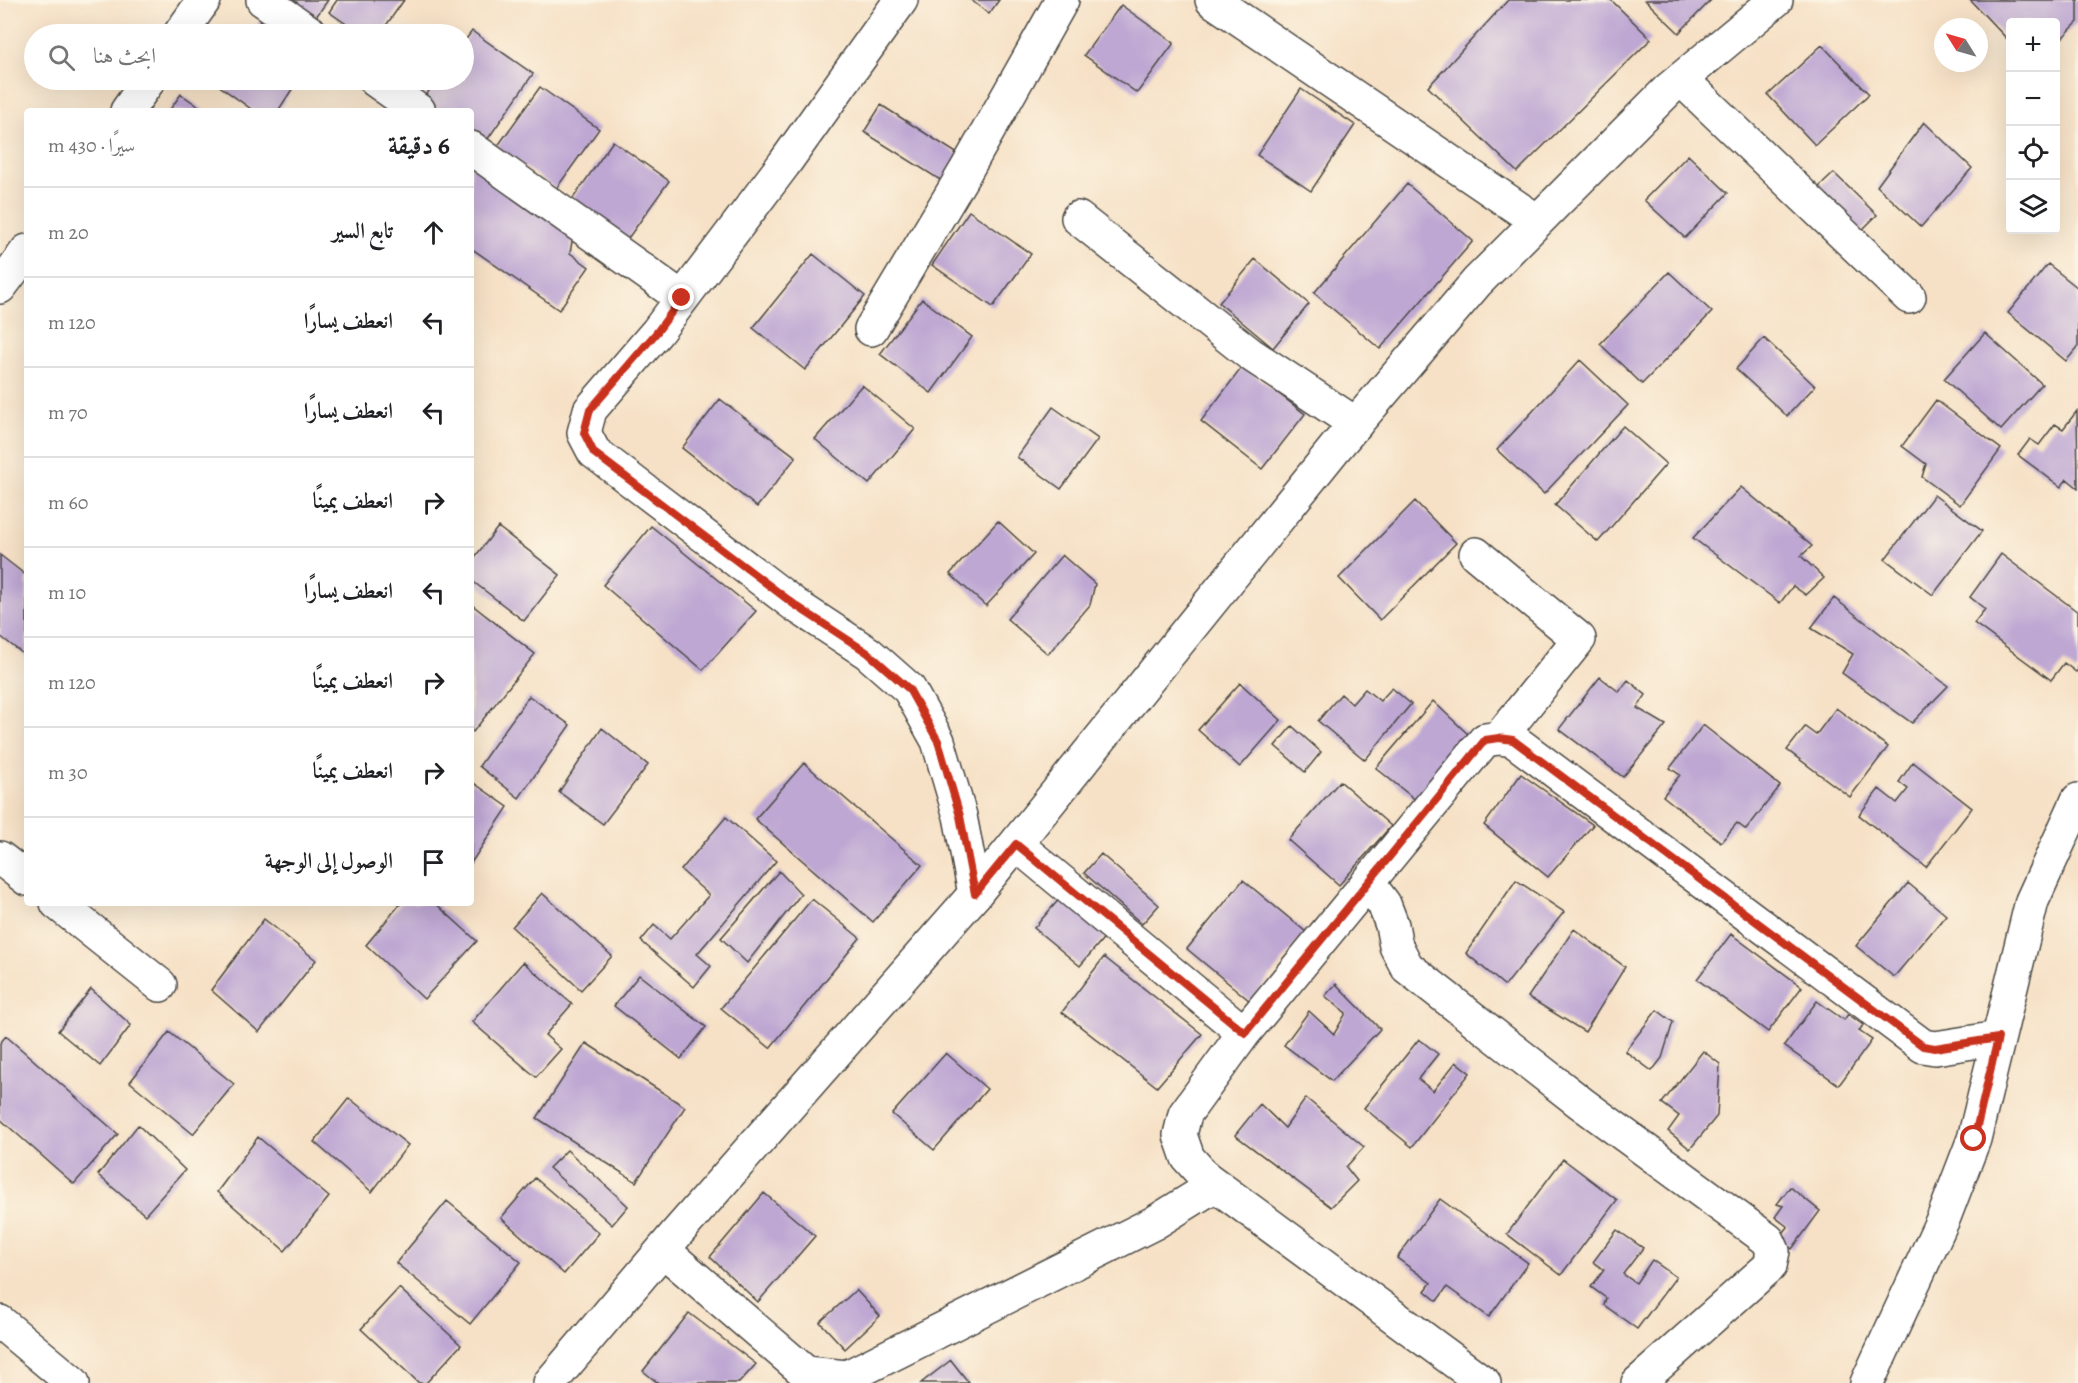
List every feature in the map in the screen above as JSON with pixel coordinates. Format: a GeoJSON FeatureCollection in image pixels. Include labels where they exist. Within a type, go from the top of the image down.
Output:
{"type":"FeatureCollection","features":[{"type":"Feature","properties":{"kind":"street"},"geometry":{"type":"LineString","coordinates":[[187,24],[204,0]]}},
{"type":"Feature","properties":{"kind":"street"},"geometry":{"type":"LineString","coordinates":[[263,0],[298,24]]}},
{"type":"Feature","properties":{"kind":"street"},"geometry":{"type":"LineString","coordinates":[[901,0],[784,164],[657,332],[590,410],[584,433],[594,453],[795,605],[868,653],[909,689],[938,741],[960,816],[975,894]]}},
{"type":"Feature","properties":{"kind":"street"},"geometry":{"type":"LineString","coordinates":[[871,329],[965,172],[1062,0]]}},
{"type":"Feature","properties":{"kind":"street"},"geometry":{"type":"LineString","coordinates":[[1212,0],[1537,221]]}},
{"type":"Feature","properties":{"kind":"street"},"geometry":{"type":"LineString","coordinates":[[550,1383],[663,1250],[975,894],[1356,424],[1477,282],[1681,79],[1776,0]]}},
{"type":"Feature","properties":{"kind":"street"},"geometry":{"type":"LineString","coordinates":[[1681,79],[1910,297]]}},
{"type":"Feature","properties":{"kind":"street"},"geometry":{"type":"LineString","coordinates":[[129,108],[142,90]]}},
{"type":"Feature","properties":{"kind":"street"},"geometry":{"type":"LineString","coordinates":[[389,90],[415,108]]}},
{"type":"Feature","properties":{"kind":"street"},"geometry":{"type":"LineString","coordinates":[[474,150],[682,298]]}},
{"type":"Feature","properties":{"kind":"street"},"geometry":{"type":"LineString","coordinates":[[1078,218],[1250,354],[1356,424]]}},
{"type":"Feature","properties":{"kind":"street"},"geometry":{"type":"LineString","coordinates":[[0,287],[24,255]]}},
{"type":"Feature","properties":{"kind":"street"},"geometry":{"type":"LineString","coordinates":[[1476,554],[1579,639],[1499,738]]}},
{"type":"Feature","properties":{"kind":"street"},"geometry":{"type":"LineString","coordinates":[[1484,1383],[1206,1178],[1188,1158],[1180,1135],[1185,1114],[1245,1033],[1485,740],[1499,738],[1513,740],[1923,1046],[1935,1048],[1998,1038]]}},
{"type":"Feature","properties":{"kind":"street"},"geometry":{"type":"LineString","coordinates":[[1867,1383],[1944,1217],[1974,1139],[2032,901],[2078,800]]}},
{"type":"Feature","properties":{"kind":"street"},"geometry":{"type":"LineString","coordinates":[[1016,844],[1245,1033]]}},
{"type":"Feature","properties":{"kind":"street"},"geometry":{"type":"LineString","coordinates":[[0,858],[24,877]]}},
{"type":"Feature","properties":{"kind":"street"},"geometry":{"type":"LineString","coordinates":[[1368,883],[1384,904],[1392,925],[1396,946],[1407,967],[1581,1103],[1768,1240],[1773,1251],[1770,1266],[1638,1383]]}},
{"type":"Feature","properties":{"kind":"street"},"geometry":{"type":"LineString","coordinates":[[61,906],[160,985]]}},
{"type":"Feature","properties":{"kind":"street"},"geometry":{"type":"LineString","coordinates":[[663,1250],[806,1373],[847,1377],[1154,1223],[1215,1185]]}},
{"type":"Feature","properties":{"kind":"street"},"geometry":{"type":"LineString","coordinates":[[0,1322],[73,1383]]}},
{"type":"Feature","properties":{"kind":"building"},"geometry":{"type":"Polygon","coordinates":[[[276,0],[328,0],[311,24],[276,0]]]}},
{"type":"Feature","properties":{"kind":"building"},"geometry":{"type":"Polygon","coordinates":[[[337,0],[404,0],[387,24],[346,24],[329,12],[337,0]]]}},
{"type":"Feature","properties":{"kind":"building"},"geometry":{"type":"Polygon","coordinates":[[[971,0],[999,0],[989,14],[971,0]]]}},
{"type":"Feature","properties":{"kind":"building"},"geometry":{"type":"Polygon","coordinates":[[[1508,0],[1611,0],[1651,39],[1517,172],[1428,87],[1508,0]]]}},
{"type":"Feature","properties":{"kind":"building"},"geometry":{"type":"Polygon","coordinates":[[[1645,0],[1711,0],[1679,33],[1645,0]]]}},
{"type":"Feature","properties":{"kind":"building"},"geometry":{"type":"Polygon","coordinates":[[[1970,0],[2078,0],[2078,22],[2060,40],[2060,18],[2006,18],[2006,38],[1970,0]]]}},
{"type":"Feature","properties":{"kind":"building"},"geometry":{"type":"Polygon","coordinates":[[[1121,5],[1174,43],[1137,93],[1084,55],[1121,5]]]}},
{"type":"Feature","properties":{"kind":"building"},"geometry":{"type":"Polygon","coordinates":[[[474,32],[533,74],[485,143],[474,135],[474,108],[436,108],[423,99],[430,90],[474,90],[474,32]]]}},
{"type":"Feature","properties":{"kind":"building"},"geometry":{"type":"Polygon","coordinates":[[[1822,45],[1869,94],[1815,145],[1768,95],[1822,45]]]}},
{"type":"Feature","properties":{"kind":"building"},"geometry":{"type":"Polygon","coordinates":[[[540,87],[599,129],[556,189],[497,147],[540,87]]]}},
{"type":"Feature","properties":{"kind":"building"},"geometry":{"type":"Polygon","coordinates":[[[1301,89],[1355,125],[1311,191],[1257,155],[1301,89]]]}},
{"type":"Feature","properties":{"kind":"building"},"geometry":{"type":"Polygon","coordinates":[[[225,90],[292,90],[280,108],[250,108],[225,90]]]}},
{"type":"Feature","properties":{"kind":"building"},"geometry":{"type":"Polygon","coordinates":[[[181,94],[201,108],[171,108],[181,94]]]}},
{"type":"Feature","properties":{"kind":"building"},"geometry":{"type":"Polygon","coordinates":[[[881,105],[961,156],[945,183],[864,132],[881,105]]]}},
{"type":"Feature","properties":{"kind":"building"},"geometry":{"type":"Polygon","coordinates":[[[1924,122],[1972,168],[1921,227],[1877,186],[1924,122]]]}},
{"type":"Feature","properties":{"kind":"building"},"geometry":{"type":"Polygon","coordinates":[[[613,141],[669,181],[624,244],[569,204],[613,141]]]}},
{"type":"Feature","properties":{"kind":"building"},"geometry":{"type":"Polygon","coordinates":[[[1688,155],[1728,193],[1685,238],[1644,200],[1688,155]]]}},
{"type":"Feature","properties":{"kind":"building"},"geometry":{"type":"Polygon","coordinates":[[[474,166],[573,236],[570,253],[589,267],[559,310],[474,250],[474,166]]]}},
{"type":"Feature","properties":{"kind":"building"},"geometry":{"type":"Polygon","coordinates":[[[1834,173],[1877,215],[1861,231],[1818,188],[1834,173]]]}},
{"type":"Feature","properties":{"kind":"building"},"geometry":{"type":"Polygon","coordinates":[[[1407,184],[1473,241],[1380,349],[1314,293],[1407,184]]]}},
{"type":"Feature","properties":{"kind":"building"},"geometry":{"type":"Polygon","coordinates":[[[969,211],[1031,254],[993,307],[932,265],[969,211]]]}},
{"type":"Feature","properties":{"kind":"building"},"geometry":{"type":"Polygon","coordinates":[[[813,254],[865,296],[805,370],[753,328],[813,254]]]}},
{"type":"Feature","properties":{"kind":"building"},"geometry":{"type":"Polygon","coordinates":[[[1255,259],[1309,304],[1273,348],[1219,303],[1255,259]]]}},
{"type":"Feature","properties":{"kind":"building"},"geometry":{"type":"Polygon","coordinates":[[[2048,264],[2078,288],[2078,347],[2066,361],[2008,313],[2048,264]]]}},
{"type":"Feature","properties":{"kind":"building"},"geometry":{"type":"Polygon","coordinates":[[[1669,272],[1712,312],[1642,384],[1600,344],[1669,272]]]}},
{"type":"Feature","properties":{"kind":"building"},"geometry":{"type":"Polygon","coordinates":[[[922,299],[972,337],[931,393],[880,354],[922,299]]]}},
{"type":"Feature","properties":{"kind":"building"},"geometry":{"type":"Polygon","coordinates":[[[1985,333],[2042,384],[2001,430],[1944,379],[1985,333]]]}},
{"type":"Feature","properties":{"kind":"building"},"geometry":{"type":"Polygon","coordinates":[[[1764,338],[1815,386],[1787,416],[1736,369],[1764,338]]]}},
{"type":"Feature","properties":{"kind":"building"},"geometry":{"type":"Polygon","coordinates":[[[1580,360],[1628,405],[1544,494],[1497,450],[1580,360]]]}},
{"type":"Feature","properties":{"kind":"building"},"geometry":{"type":"Polygon","coordinates":[[[1243,366],[1305,414],[1262,469],[1201,421],[1243,366]]]}},
{"type":"Feature","properties":{"kind":"building"},"geometry":{"type":"Polygon","coordinates":[[[862,385],[915,429],[869,484],[815,439],[862,385]]]}},
{"type":"Feature","properties":{"kind":"building"},"geometry":{"type":"Polygon","coordinates":[[[720,399],[796,457],[757,507],[682,448],[720,399]]]}},
{"type":"Feature","properties":{"kind":"building"},"geometry":{"type":"Polygon","coordinates":[[[1936,400],[2001,449],[1960,505],[1922,477],[1926,464],[1902,446],[1936,400]]]}},
{"type":"Feature","properties":{"kind":"building"},"geometry":{"type":"Polygon","coordinates":[[[1053,407],[1098,439],[1061,489],[1017,457],[1053,407]]]}},
{"type":"Feature","properties":{"kind":"building"},"geometry":{"type":"Polygon","coordinates":[[[2077,411],[2078,488],[2067,479],[2061,487],[2018,455],[2030,439],[2039,445],[2055,424],[2063,429],[2077,411]]]}},
{"type":"Feature","properties":{"kind":"building"},"geometry":{"type":"Polygon","coordinates":[[[1623,426],[1666,464],[1598,542],[1555,505],[1623,426]]]}},
{"type":"Feature","properties":{"kind":"building"},"geometry":{"type":"Polygon","coordinates":[[[1741,487],[1812,546],[1801,556],[1824,578],[1806,595],[1793,586],[1780,603],[1693,538],[1741,487]]]}},
{"type":"Feature","properties":{"kind":"building"},"geometry":{"type":"Polygon","coordinates":[[[1934,495],[1982,531],[1933,595],[1885,559],[1934,495]]]}},
{"type":"Feature","properties":{"kind":"building"},"geometry":{"type":"Polygon","coordinates":[[[1415,501],[1456,543],[1380,620],[1339,578],[1415,501]]]}},
{"type":"Feature","properties":{"kind":"building"},"geometry":{"type":"Polygon","coordinates":[[[998,521],[1034,554],[986,606],[950,574],[998,521]]]}},
{"type":"Feature","properties":{"kind":"building"},"geometry":{"type":"Polygon","coordinates":[[[651,526],[756,611],[703,670],[603,585],[651,526]]]}},
{"type":"Feature","properties":{"kind":"building"},"geometry":{"type":"Polygon","coordinates":[[[498,527],[560,575],[524,621],[474,582],[474,558],[498,527]]]}},
{"type":"Feature","properties":{"kind":"building"},"geometry":{"type":"Polygon","coordinates":[[[2001,554],[2078,612],[2078,670],[2076,672],[2064,663],[2051,680],[1974,623],[1985,609],[1970,597],[2001,554]]]}},
{"type":"Feature","properties":{"kind":"building"},"geometry":{"type":"Polygon","coordinates":[[[0,555],[24,574],[24,655],[0,636],[0,555]]]}},
{"type":"Feature","properties":{"kind":"building"},"geometry":{"type":"Polygon","coordinates":[[[1062,555],[1095,584],[1090,605],[1048,654],[1007,619],[1062,555]]]}},
{"type":"Feature","properties":{"kind":"building"},"geometry":{"type":"Polygon","coordinates":[[[1834,598],[1948,686],[1912,723],[1842,673],[1853,654],[1811,628],[1834,598]]]}},
{"type":"Feature","properties":{"kind":"building"},"geometry":{"type":"Polygon","coordinates":[[[474,606],[535,654],[474,731],[474,606]]]}},
{"type":"Feature","properties":{"kind":"building"},"geometry":{"type":"Polygon","coordinates":[[[1600,677],[1619,692],[1628,680],[1646,695],[1637,708],[1666,725],[1623,777],[1559,729],[1600,677]]]}},
{"type":"Feature","properties":{"kind":"building"},"geometry":{"type":"Polygon","coordinates":[[[1240,683],[1281,720],[1240,767],[1198,730],[1240,683]]]}},
{"type":"Feature","properties":{"kind":"building"},"geometry":{"type":"Polygon","coordinates":[[[1392,688],[1411,704],[1365,760],[1318,721],[1341,694],[1352,704],[1365,689],[1380,701],[1392,688]]]}},
{"type":"Feature","properties":{"kind":"building"},"geometry":{"type":"Polygon","coordinates":[[[529,696],[570,725],[519,798],[479,766],[529,696]]]}},
{"type":"Feature","properties":{"kind":"building"},"geometry":{"type":"Polygon","coordinates":[[[1433,701],[1472,738],[1417,801],[1376,768],[1433,701]]]}},
{"type":"Feature","properties":{"kind":"building"},"geometry":{"type":"Polygon","coordinates":[[[1836,708],[1888,747],[1850,797],[1787,750],[1805,727],[1816,735],[1836,708]]]}},
{"type":"Feature","properties":{"kind":"building"},"geometry":{"type":"Polygon","coordinates":[[[1703,725],[1780,786],[1746,830],[1737,823],[1721,842],[1663,796],[1680,775],[1670,768],[1703,725]]]}},
{"type":"Feature","properties":{"kind":"building"},"geometry":{"type":"Polygon","coordinates":[[[1292,726],[1321,752],[1305,772],[1275,746],[1292,726]]]}},
{"type":"Feature","properties":{"kind":"building"},"geometry":{"type":"Polygon","coordinates":[[[602,728],[648,765],[603,824],[559,792],[602,728]]]}},
{"type":"Feature","properties":{"kind":"building"},"geometry":{"type":"Polygon","coordinates":[[[1913,762],[1972,808],[1926,867],[1859,815],[1879,789],[1897,803],[1908,789],[1899,782],[1913,762]]]}},
{"type":"Feature","properties":{"kind":"building"},"geometry":{"type":"Polygon","coordinates":[[[804,763],[922,865],[873,922],[755,819],[804,763]]]}},
{"type":"Feature","properties":{"kind":"building"},"geometry":{"type":"Polygon","coordinates":[[[1521,774],[1593,825],[1548,877],[1484,825],[1521,774]]]}},
{"type":"Feature","properties":{"kind":"building"},"geometry":{"type":"Polygon","coordinates":[[[1340,781],[1391,826],[1339,885],[1288,840],[1340,781]]]}},
{"type":"Feature","properties":{"kind":"building"},"geometry":{"type":"Polygon","coordinates":[[[474,783],[508,807],[474,858],[474,783]]]}},
{"type":"Feature","properties":{"kind":"building"},"geometry":{"type":"Polygon","coordinates":[[[726,817],[776,861],[697,954],[711,966],[694,987],[641,941],[654,925],[670,939],[709,895],[681,870],[726,817]]]}},
{"type":"Feature","properties":{"kind":"building"},"geometry":{"type":"Polygon","coordinates":[[[1101,854],[1159,905],[1142,924],[1084,873],[1101,854]]]}},
{"type":"Feature","properties":{"kind":"building"},"geometry":{"type":"Polygon","coordinates":[[[779,871],[801,894],[747,963],[721,938],[779,871]]]}},
{"type":"Feature","properties":{"kind":"building"},"geometry":{"type":"Polygon","coordinates":[[[1243,880],[1306,932],[1250,1001],[1187,949],[1243,880]]]}},
{"type":"Feature","properties":{"kind":"building"},"geometry":{"type":"Polygon","coordinates":[[[1516,880],[1564,912],[1505,986],[1466,953],[1516,880]]]}},
{"type":"Feature","properties":{"kind":"building"},"geometry":{"type":"Polygon","coordinates":[[[1908,883],[1946,915],[1894,977],[1856,946],[1908,883]]]}},
{"type":"Feature","properties":{"kind":"building"},"geometry":{"type":"Polygon","coordinates":[[[542,893],[612,956],[581,990],[512,927],[542,893]]]}},
{"type":"Feature","properties":{"kind":"building"},"geometry":{"type":"Polygon","coordinates":[[[1062,896],[1107,934],[1080,966],[1034,928],[1062,896]]]}},
{"type":"Feature","properties":{"kind":"building"},"geometry":{"type":"Polygon","coordinates":[[[812,899],[860,938],[770,1048],[721,1008],[812,899]]]}},
{"type":"Feature","properties":{"kind":"building"},"geometry":{"type":"Polygon","coordinates":[[[398,906],[438,906],[477,941],[424,999],[366,945],[398,906]]]}},
{"type":"Feature","properties":{"kind":"building"},"geometry":{"type":"Polygon","coordinates":[[[264,919],[316,960],[259,1032],[211,990],[264,919]]]}},
{"type":"Feature","properties":{"kind":"building"},"geometry":{"type":"Polygon","coordinates":[[[1574,929],[1625,967],[1585,1032],[1528,997],[1574,929]]]}},
{"type":"Feature","properties":{"kind":"building"},"geometry":{"type":"Polygon","coordinates":[[[1731,934],[1802,987],[1768,1032],[1697,979],[1731,934]]]}},
{"type":"Feature","properties":{"kind":"building"},"geometry":{"type":"Polygon","coordinates":[[[1104,957],[1202,1034],[1157,1087],[1062,1012],[1104,957]]]}},
{"type":"Feature","properties":{"kind":"building"},"geometry":{"type":"Polygon","coordinates":[[[523,962],[572,1004],[545,1035],[561,1049],[536,1077],[472,1022],[523,962]]]}},
{"type":"Feature","properties":{"kind":"building"},"geometry":{"type":"Polygon","coordinates":[[[639,975],[706,1027],[681,1059],[614,1006],[639,975]]]}},
{"type":"Feature","properties":{"kind":"building"},"geometry":{"type":"Polygon","coordinates":[[[1336,984],[1380,1029],[1332,1081],[1284,1045],[1309,1011],[1334,1034],[1346,1013],[1325,996],[1336,984]]]}},
{"type":"Feature","properties":{"kind":"building"},"geometry":{"type":"Polygon","coordinates":[[[91,989],[131,1025],[100,1066],[58,1031],[91,989]]]}},
{"type":"Feature","properties":{"kind":"building"},"geometry":{"type":"Polygon","coordinates":[[[1817,1001],[1844,1020],[1848,1014],[1863,1025],[1859,1031],[1872,1040],[1839,1085],[1784,1046],[1817,1001]]]}},
{"type":"Feature","properties":{"kind":"building"},"geometry":{"type":"Polygon","coordinates":[[[1657,1010],[1673,1022],[1662,1058],[1652,1071],[1625,1051],[1657,1010]]]}},
{"type":"Feature","properties":{"kind":"building"},"geometry":{"type":"Polygon","coordinates":[[[169,1032],[234,1084],[193,1134],[130,1082],[169,1032]]]}},
{"type":"Feature","properties":{"kind":"building"},"geometry":{"type":"Polygon","coordinates":[[[6,1036],[118,1134],[74,1184],[0,1119],[0,1043],[6,1036]]]}},
{"type":"Feature","properties":{"kind":"building"},"geometry":{"type":"Polygon","coordinates":[[[1419,1039],[1438,1054],[1418,1079],[1433,1091],[1456,1062],[1470,1073],[1412,1147],[1364,1108],[1419,1039]]]}},
{"type":"Feature","properties":{"kind":"building"},"geometry":{"type":"Polygon","coordinates":[[[586,1043],[685,1107],[636,1182],[537,1118],[586,1043]]]}},
{"type":"Feature","properties":{"kind":"building"},"geometry":{"type":"Polygon","coordinates":[[[1703,1051],[1720,1064],[1717,1116],[1690,1149],[1668,1131],[1679,1116],[1662,1103],[1703,1051]]]}},
{"type":"Feature","properties":{"kind":"building"},"geometry":{"type":"Polygon","coordinates":[[[946,1053],[987,1089],[934,1150],[892,1114],[946,1053]]]}},
{"type":"Feature","properties":{"kind":"building"},"geometry":{"type":"Polygon","coordinates":[[[349,1098],[408,1145],[372,1192],[314,1142],[349,1098]]]}},
{"type":"Feature","properties":{"kind":"building"},"geometry":{"type":"Polygon","coordinates":[[[1306,1098],[1364,1147],[1346,1167],[1357,1181],[1331,1207],[1235,1135],[1260,1104],[1285,1128],[1306,1098]]]}},
{"type":"Feature","properties":{"kind":"building"},"geometry":{"type":"Polygon","coordinates":[[[138,1125],[185,1170],[145,1215],[98,1175],[138,1125]]]}},
{"type":"Feature","properties":{"kind":"building"},"geometry":{"type":"Polygon","coordinates":[[[258,1137],[329,1197],[285,1251],[217,1192],[258,1137]]]}},
{"type":"Feature","properties":{"kind":"building"},"geometry":{"type":"Polygon","coordinates":[[[567,1150],[628,1206],[612,1225],[549,1168],[567,1150]]]}},
{"type":"Feature","properties":{"kind":"building"},"geometry":{"type":"Polygon","coordinates":[[[1563,1159],[1617,1200],[1561,1275],[1507,1234],[1563,1159]]]}},
{"type":"Feature","properties":{"kind":"building"},"geometry":{"type":"Polygon","coordinates":[[[535,1178],[599,1233],[564,1274],[501,1218],[535,1178]]]}},
{"type":"Feature","properties":{"kind":"building"},"geometry":{"type":"Polygon","coordinates":[[[1790,1187],[1820,1211],[1792,1249],[1779,1238],[1788,1227],[1775,1217],[1783,1206],[1777,1204],[1790,1187]]]}},
{"type":"Feature","properties":{"kind":"building"},"geometry":{"type":"Polygon","coordinates":[[[764,1193],[815,1236],[758,1302],[710,1257],[764,1193]]]}},
{"type":"Feature","properties":{"kind":"building"},"geometry":{"type":"Polygon","coordinates":[[[1440,1199],[1528,1263],[1489,1317],[1447,1287],[1437,1301],[1425,1291],[1431,1283],[1397,1258],[1440,1199]]]}},
{"type":"Feature","properties":{"kind":"building"},"geometry":{"type":"Polygon","coordinates":[[[447,1201],[521,1262],[470,1324],[396,1263],[447,1201]]]}},
{"type":"Feature","properties":{"kind":"building"},"geometry":{"type":"Polygon","coordinates":[[[1617,1230],[1643,1248],[1623,1274],[1636,1283],[1652,1260],[1676,1277],[1637,1329],[1604,1305],[1606,1298],[1591,1287],[1604,1270],[1593,1262],[1617,1230]]]}},
{"type":"Feature","properties":{"kind":"building"},"geometry":{"type":"Polygon","coordinates":[[[399,1288],[461,1345],[426,1383],[419,1383],[361,1329],[399,1288]]]}},
{"type":"Feature","properties":{"kind":"building"},"geometry":{"type":"Polygon","coordinates":[[[856,1290],[880,1316],[845,1349],[820,1322],[856,1290]]]}},
{"type":"Feature","properties":{"kind":"building"},"geometry":{"type":"Polygon","coordinates":[[[689,1313],[756,1364],[739,1383],[658,1383],[643,1371],[689,1313]]]}},
{"type":"Feature","properties":{"kind":"building"},"geometry":{"type":"Polygon","coordinates":[[[951,1360],[969,1383],[921,1383],[951,1360]]]}},
{"type":"Feature","properties":{"kind":"route"},"geometry":{"type":"LineString","coordinates":[[682,298],[657,332],[590,410],[584,433],[594,453],[795,605],[868,653],[909,689],[938,741],[960,816],[975,894],[1016,844],[1245,1033],[1485,740],[1499,738],[1513,740],[1923,1046],[1935,1048],[1998,1038],[1974,1139]]}}]}
